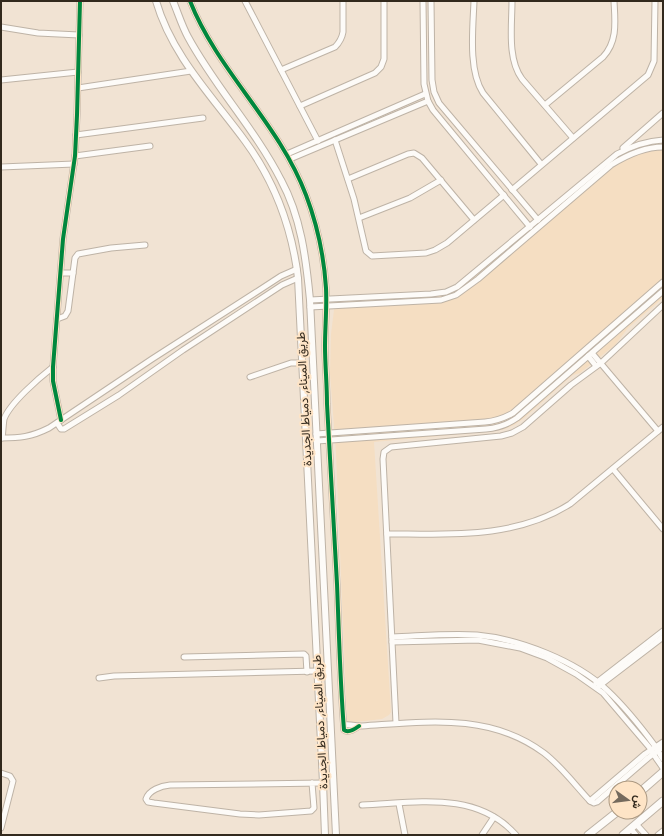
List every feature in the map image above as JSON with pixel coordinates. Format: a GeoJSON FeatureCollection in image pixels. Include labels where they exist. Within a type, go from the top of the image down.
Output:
{"type":"FeatureCollection","features":[{"type":"Feature","properties":{"kind":"highway"},"geometry":{"type":"LineString","coordinates":[[648,785],[663,772]]}},
{"type":"Feature","properties":{"kind":"highway"},"geometry":{"type":"LineString","coordinates":[[623,835],[663,801]]}},
{"type":"Feature","properties":{"kind":"highway"},"geometry":{"type":"LineString","coordinates":[[588,835],[608,819]]}},
{"type":"Feature","properties":{"kind":"main road","name":"طريق الميناء, دمياط الجديدة"},"geometry":{"type":"LineString","coordinates":[[156,1],[166,29],[175,47],[191,71],[246,142],[271,183],[282,206],[289,229],[298,278],[323,783],[324,835]]}},
{"type":"Feature","properties":{"kind":"main road","name":"طريق الميناء, دمياط الجديدة"},"geometry":{"type":"LineString","coordinates":[[173,1],[180,20],[198,53],[255,136],[282,181],[300,227],[305,252],[310,300],[336,835]]}},
{"type":"Feature","properties":{"kind":"main road"},"geometry":{"type":"LineString","coordinates":[[309,493],[314,494],[319,492]]}},
{"type":"Feature","properties":{"kind":"main road"},"geometry":{"type":"LineString","coordinates":[[309,502],[314,499],[320,502]]}},
{"type":"Feature","properties":{"kind":"street"},"geometry":{"type":"LineString","coordinates":[[80,1],[75,156],[63,239],[53,367],[53,381],[61,429],[64,430],[119,395],[183,350],[282,285],[298,278]]}},
{"type":"Feature","properties":{"kind":"street"},"geometry":{"type":"LineString","coordinates":[[190,1],[202,28],[212,45],[288,157],[307,196],[317,230],[324,266],[326,299],[325,348],[328,433],[344,725],[352,724],[359,726],[419,722],[461,722],[488,727],[514,736],[534,746],[551,759],[590,801],[594,803],[597,802],[663,742]]}},
{"type":"Feature","properties":{"kind":"street"},"geometry":{"type":"LineString","coordinates":[[245,1],[318,141]]}},
{"type":"Feature","properties":{"kind":"street"},"geometry":{"type":"LineString","coordinates":[[282,70],[335,47],[338,44],[341,40],[343,32],[343,1]]}},
{"type":"Feature","properties":{"kind":"street"},"geometry":{"type":"LineString","coordinates":[[300,106],[375,73],[381,67],[385,55],[384,1]]}},
{"type":"Feature","properties":{"kind":"street"},"geometry":{"type":"LineString","coordinates":[[424,1],[423,75],[428,101],[433,110],[530,227]]}},
{"type":"Feature","properties":{"kind":"street"},"geometry":{"type":"LineString","coordinates":[[431,1],[432,80],[436,98],[442,108],[538,220]]}},
{"type":"Feature","properties":{"kind":"street"},"geometry":{"type":"LineString","coordinates":[[474,1],[473,66],[477,82],[483,93],[541,164]]}},
{"type":"Feature","properties":{"kind":"street"},"geometry":{"type":"LineString","coordinates":[[512,1],[512,51],[514,64],[519,74],[573,138]]}},
{"type":"Feature","properties":{"kind":"street"},"geometry":{"type":"LineString","coordinates":[[545,105],[603,57],[609,50],[615,35],[614,1]]}},
{"type":"Feature","properties":{"kind":"street"},"geometry":{"type":"LineString","coordinates":[[512,190],[541,164],[645,78],[650,71],[655,56],[655,1]]}},
{"type":"Feature","properties":{"kind":"street"},"geometry":{"type":"LineString","coordinates":[[1,27],[38,34],[79,35]]}},
{"type":"Feature","properties":{"kind":"street"},"geometry":{"type":"LineString","coordinates":[[78,88],[191,71]]}},
{"type":"Feature","properties":{"kind":"street"},"geometry":{"type":"LineString","coordinates":[[1,80],[78,72]]}},
{"type":"Feature","properties":{"kind":"street"},"geometry":{"type":"LineString","coordinates":[[288,157],[318,141],[426,94]]}},
{"type":"Feature","properties":{"kind":"street"},"geometry":{"type":"LineString","coordinates":[[288,157],[335,140],[428,101]]}},
{"type":"Feature","properties":{"kind":"street"},"geometry":{"type":"LineString","coordinates":[[310,300],[431,294],[446,292],[457,287],[617,154],[663,113]]}},
{"type":"Feature","properties":{"kind":"street"},"geometry":{"type":"LineString","coordinates":[[76,135],[203,118]]}},
{"type":"Feature","properties":{"kind":"street"},"geometry":{"type":"LineString","coordinates":[[335,140],[359,218],[366,251],[372,256],[431,252],[442,246],[504,195]]}},
{"type":"Feature","properties":{"kind":"street"},"geometry":{"type":"LineString","coordinates":[[617,154],[642,143],[663,140]]}},
{"type":"Feature","properties":{"kind":"street"},"geometry":{"type":"LineString","coordinates":[[75,156],[150,146]]}},
{"type":"Feature","properties":{"kind":"street"},"geometry":{"type":"LineString","coordinates":[[310,307],[422,301],[448,298],[462,290],[511,251],[611,166],[632,153],[644,149],[663,147]]}},
{"type":"Feature","properties":{"kind":"street"},"geometry":{"type":"LineString","coordinates":[[348,179],[411,153],[420,156],[474,220]]}},
{"type":"Feature","properties":{"kind":"street"},"geometry":{"type":"LineString","coordinates":[[1,167],[74,164]]}},
{"type":"Feature","properties":{"kind":"street"},"geometry":{"type":"LineString","coordinates":[[359,218],[410,198],[441,180]]}},
{"type":"Feature","properties":{"kind":"street"},"geometry":{"type":"LineString","coordinates":[[57,319],[65,316],[68,312],[75,258],[80,254],[111,248],[145,245]]}},
{"type":"Feature","properties":{"kind":"street"},"geometry":{"type":"LineString","coordinates":[[507,246],[511,251]]}},
{"type":"Feature","properties":{"kind":"street"},"geometry":{"type":"LineString","coordinates":[[53,367],[29,388],[10,410],[4,421],[2,438],[33,436],[49,428],[270,283],[297,269]]}},
{"type":"Feature","properties":{"kind":"street"},"geometry":{"type":"LineString","coordinates":[[61,273],[73,273]]}},
{"type":"Feature","properties":{"kind":"street"},"geometry":{"type":"LineString","coordinates":[[316,434],[493,421],[507,417],[663,282]]}},
{"type":"Feature","properties":{"kind":"street"},"geometry":{"type":"LineString","coordinates":[[317,441],[424,434],[502,426],[517,418],[663,291]]}},
{"type":"Feature","properties":{"kind":"street"},"geometry":{"type":"LineString","coordinates":[[396,723],[383,456],[386,450],[391,447],[501,436],[512,433],[523,427],[571,385],[599,365],[620,346],[628,336],[663,305]]}},
{"type":"Feature","properties":{"kind":"street"},"geometry":{"type":"LineString","coordinates":[[590,354],[658,431]]}},
{"type":"Feature","properties":{"kind":"street"},"geometry":{"type":"LineString","coordinates":[[250,377],[291,363],[302,363]]}},
{"type":"Feature","properties":{"kind":"street"},"geometry":{"type":"LineString","coordinates":[[387,534],[469,533],[500,530],[523,525],[545,517],[565,507],[663,427]]}},
{"type":"Feature","properties":{"kind":"street"},"geometry":{"type":"LineString","coordinates":[[613,469],[663,528]]}},
{"type":"Feature","properties":{"kind":"street"},"geometry":{"type":"LineString","coordinates":[[597,685],[663,630]]}},
{"type":"Feature","properties":{"kind":"street"},"geometry":{"type":"LineString","coordinates":[[597,685],[663,637]]}},
{"type":"Feature","properties":{"kind":"street"},"geometry":{"type":"LineString","coordinates":[[392,639],[471,639],[512,646],[529,651],[552,661],[597,685],[663,759]]}},
{"type":"Feature","properties":{"kind":"street"},"geometry":{"type":"LineString","coordinates":[[184,657],[304,654],[306,656],[307,672]]}},
{"type":"Feature","properties":{"kind":"street"},"geometry":{"type":"LineString","coordinates":[[99,678],[114,676],[317,671]]}},
{"type":"Feature","properties":{"kind":"street"},"geometry":{"type":"LineString","coordinates":[[654,750],[663,747]]}},
{"type":"Feature","properties":{"kind":"street"},"geometry":{"type":"LineString","coordinates":[[654,750],[663,768]]}},
{"type":"Feature","properties":{"kind":"street"},"geometry":{"type":"LineString","coordinates":[[1,774],[8,775],[13,781],[1,828]]}},
{"type":"Feature","properties":{"kind":"street"},"geometry":{"type":"LineString","coordinates":[[312,783],[314,808],[311,811],[259,815],[240,814],[154,803],[148,802],[146,799],[149,794],[156,789],[170,785],[243,783],[312,783],[323,783]]}},
{"type":"Feature","properties":{"kind":"street"},"geometry":{"type":"LineString","coordinates":[[362,805],[438,802],[458,803],[477,808],[494,817],[516,835]]}},
{"type":"Feature","properties":{"kind":"street"},"geometry":{"type":"LineString","coordinates":[[399,804],[405,835]]}},
{"type":"Feature","properties":{"kind":"street"},"geometry":{"type":"LineString","coordinates":[[482,835],[494,817]]}},
{"type":"Feature","properties":{"kind":"street"},"geometry":{"type":"LineString","coordinates":[[633,826],[636,835]]}},
{"type":"Feature","properties":{"kind":"street"},"geometry":{"type":"LineString","coordinates":[[633,826],[646,835]]}},
{"type":"Feature","properties":{"kind":"street"},"geometry":{"type":"LineString","coordinates":[[658,835],[663,831]]}},
{"type":"Feature","properties":{"kind":"shaded area"},"geometry":{"type":"Polygon","coordinates":[[[663,144],[663,298],[628,328],[615,345],[580,373],[573,375],[523,419],[514,425],[505,429],[494,431],[374,442],[391,712],[382,719],[347,723],[336,453],[330,373],[331,334],[335,302],[440,296],[453,292],[460,288],[621,154],[645,145],[663,144]]]}},
{"type":"Feature","properties":{"kind":"cycle path"},"geometry":{"type":"LineString","coordinates":[[61,420],[53,381],[53,367],[63,239],[75,156],[80,1]]}},
{"type":"Feature","properties":{"kind":"cycle path"},"geometry":{"type":"LineString","coordinates":[[190,1],[202,27],[216,51],[265,121],[294,169],[310,206],[319,241],[324,264],[326,288],[325,346],[327,404],[344,730],[349,731],[359,726]]}}]}
